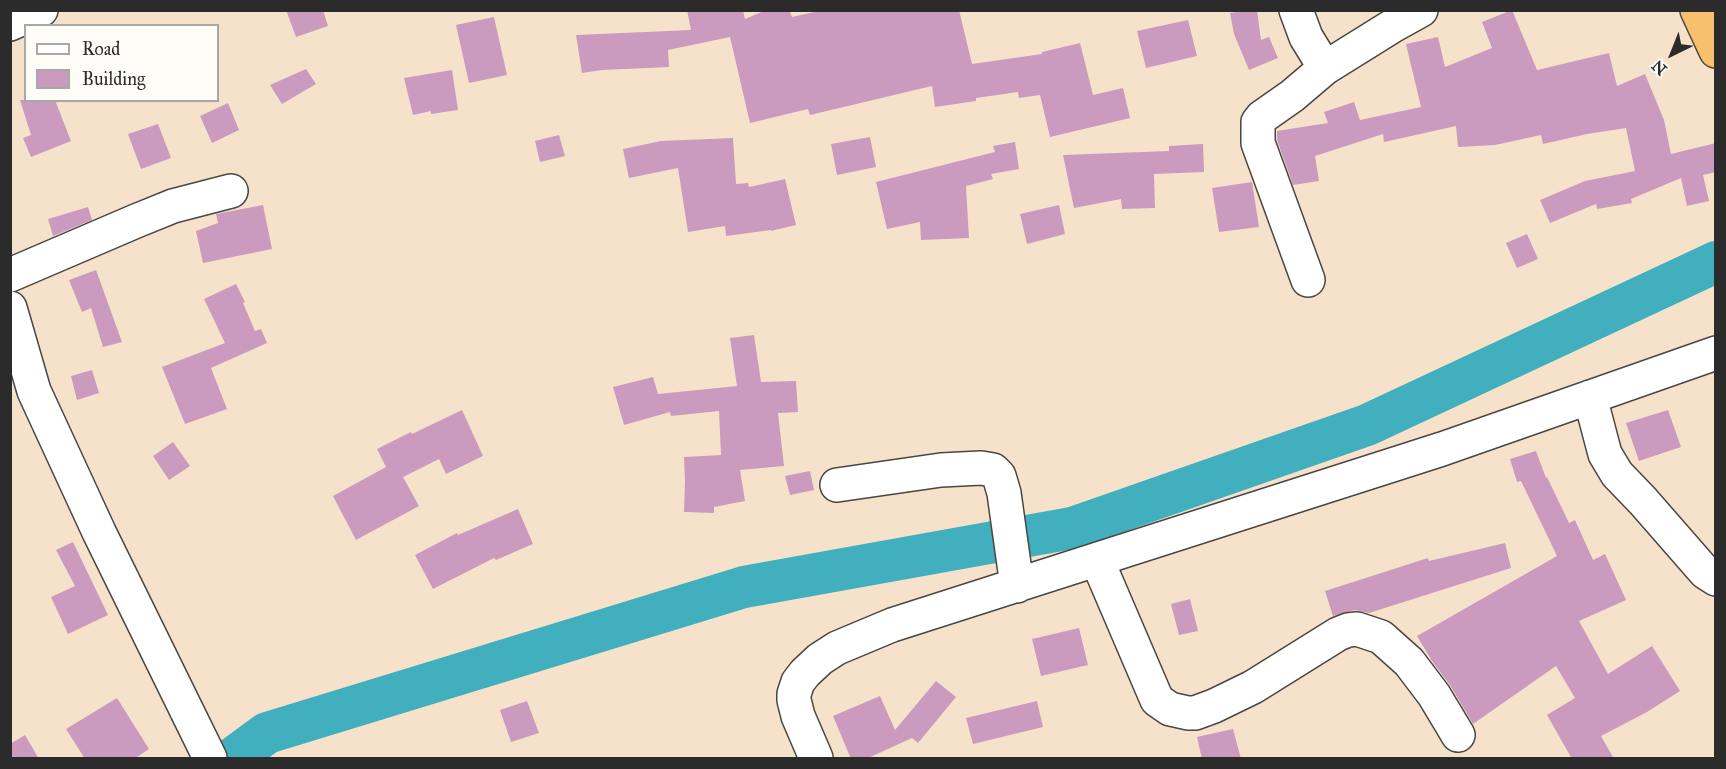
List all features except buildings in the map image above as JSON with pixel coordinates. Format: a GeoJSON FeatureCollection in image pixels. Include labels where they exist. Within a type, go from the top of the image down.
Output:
{"type":"FeatureCollection","features":[{"type":"Feature","properties":{"kind":"highway"},"geometry":{"type":"LineString","coordinates":[[1697,10],[1716,51]]}},
{"type":"Feature","properties":{"kind":"highway"},"geometry":{"type":"LineString","coordinates":[[1709,10],[1716,25]]}},
{"type":"Feature","properties":{"kind":"street"},"geometry":{"type":"LineString","coordinates":[[10,24],[41,10]]}},
{"type":"Feature","properties":{"kind":"street"},"geometry":{"type":"LineString","coordinates":[[1296,10],[1306,37],[1325,68]]}},
{"type":"Feature","properties":{"kind":"street"},"geometry":{"type":"LineString","coordinates":[[1308,280],[1258,143],[1257,125],[1262,117],[1292,96],[1325,68],[1421,10]]}},
{"type":"Feature","properties":{"kind":"street"},"geometry":{"type":"LineString","coordinates":[[10,275],[173,206],[231,191]]}},
{"type":"Feature","properties":{"kind":"street"},"geometry":{"type":"LineString","coordinates":[[10,308],[34,391],[99,532],[210,759]]}},
{"type":"Feature","properties":{"kind":"street"},"geometry":{"type":"LineString","coordinates":[[816,759],[798,716],[794,694],[798,682],[820,659],[837,648],[892,626],[1442,449],[1716,353]]}},
{"type":"Feature","properties":{"kind":"street"},"geometry":{"type":"LineString","coordinates":[[1590,397],[1605,454],[1617,474],[1705,572],[1716,579]]}},
{"type":"Feature","properties":{"kind":"street"},"geometry":{"type":"LineString","coordinates":[[837,485],[941,470],[981,468],[993,470],[1001,481],[1013,547],[1017,586]]}},
{"type":"Feature","properties":{"kind":"street"},"geometry":{"type":"LineString","coordinates":[[1097,560],[1157,700],[1170,709],[1188,713],[1214,706],[1253,687],[1338,634],[1358,629],[1380,637],[1409,662],[1434,695],[1458,735]]}},
{"type":"Feature","properties":{"kind":"waterway"},"geometry":{"type":"LineString","coordinates":[[233,758],[267,733],[744,587],[1072,528],[1367,425],[1716,262]]}}]}
